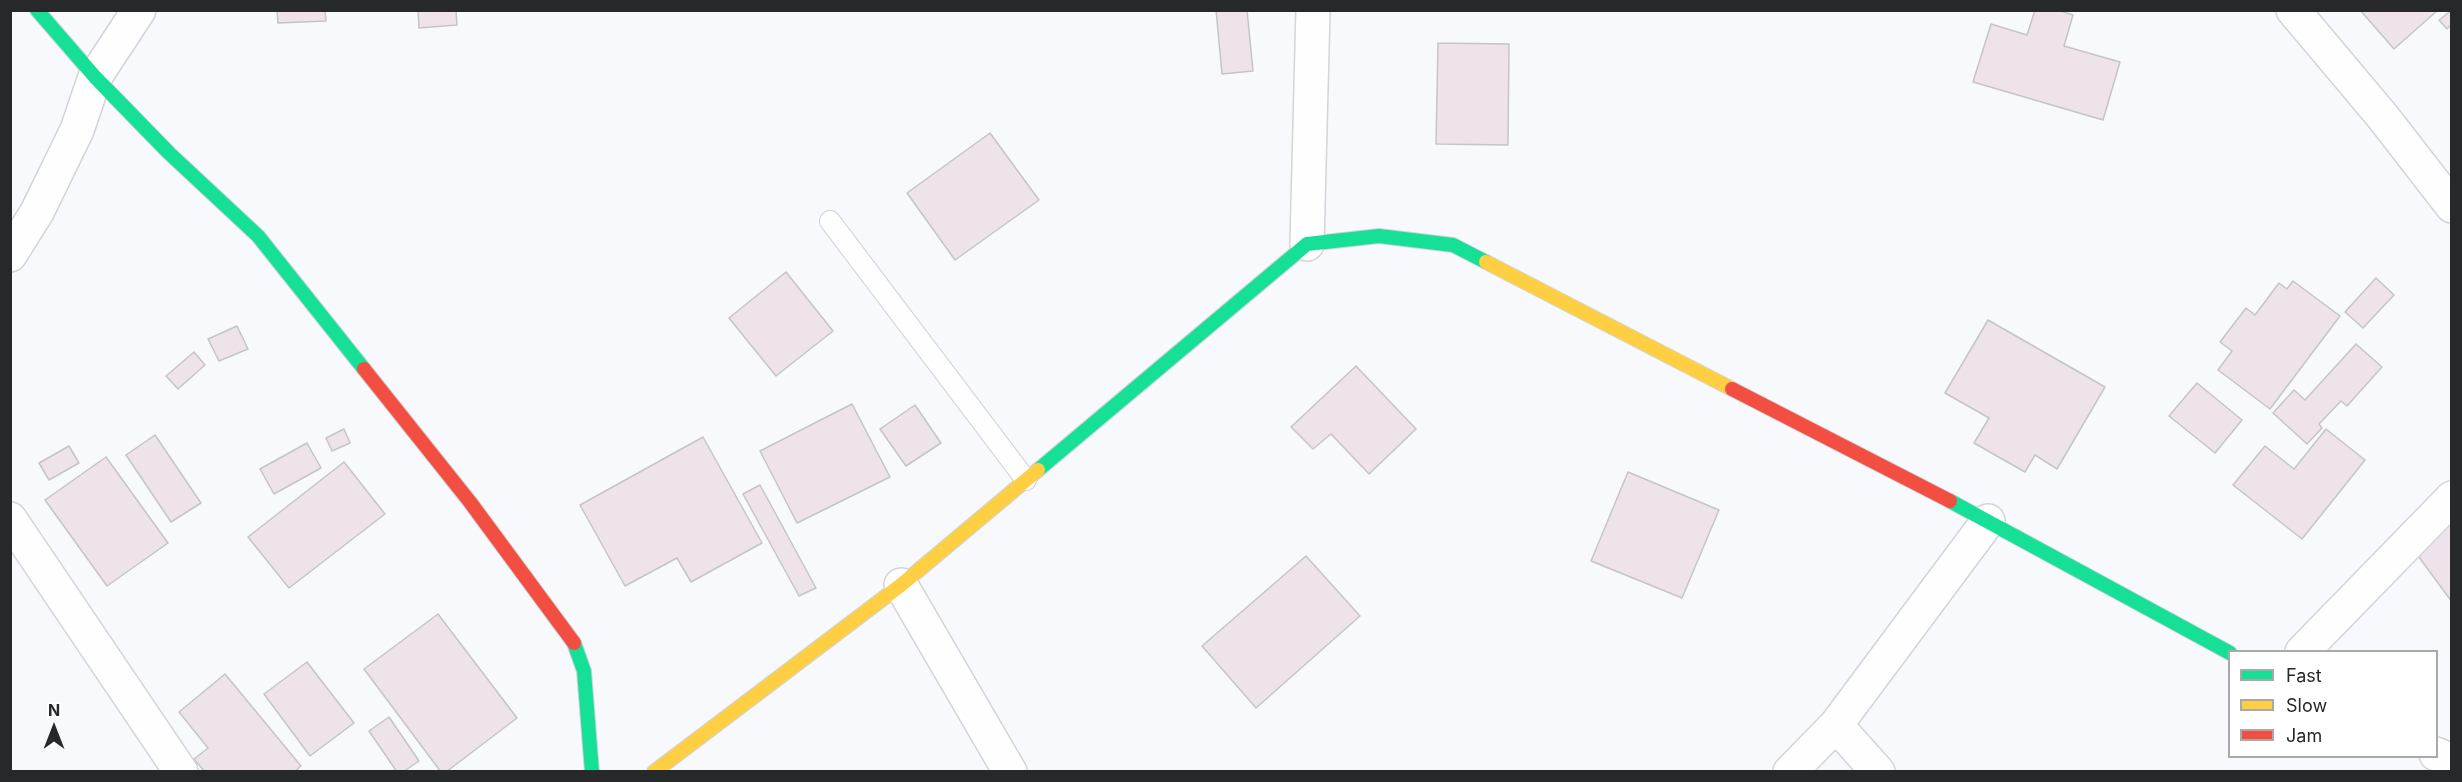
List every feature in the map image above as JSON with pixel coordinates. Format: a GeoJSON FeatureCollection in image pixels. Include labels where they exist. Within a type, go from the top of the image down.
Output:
{"type":"FeatureCollection","features":[{"type":"Feature","properties":{"kind":"street"},"geometry":{"type":"LineString","coordinates":[[36,10],[95,77],[169,153],[258,236],[470,502],[572,639],[585,680],[592,771]]}},
{"type":"Feature","properties":{"kind":"street"},"geometry":{"type":"LineString","coordinates":[[10,255],[37,212],[77,130],[95,77],[139,10]]}},
{"type":"Feature","properties":{"kind":"street"},"geometry":{"type":"LineString","coordinates":[[1307,244],[1313,10]]}},
{"type":"Feature","properties":{"kind":"street"},"geometry":{"type":"LineString","coordinates":[[2293,10],[2383,117],[2451,206]]}},
{"type":"Feature","properties":{"kind":"street"},"geometry":{"type":"LineString","coordinates":[[654,771],[901,585],[1307,244],[1379,236],[1453,245],[1988,521],[2228,652]]}},
{"type":"Feature","properties":{"kind":"street"},"geometry":{"type":"LineString","coordinates":[[2303,650],[2451,498]]}},
{"type":"Feature","properties":{"kind":"street"},"geometry":{"type":"LineString","coordinates":[[10,519],[181,771]]}},
{"type":"Feature","properties":{"kind":"street"},"geometry":{"type":"LineString","coordinates":[[1790,771],[1836,725],[1988,521]]}},
{"type":"Feature","properties":{"kind":"street"},"geometry":{"type":"LineString","coordinates":[[901,585],[1010,771]]}},
{"type":"Feature","properties":{"kind":"street"},"geometry":{"type":"LineString","coordinates":[[1836,725],[1878,771]]}},
{"type":"Feature","properties":{"kind":"lane"},"geometry":{"type":"LineString","coordinates":[[830,221],[1026,480]]}},
{"type":"Feature","properties":{"kind":"building"},"geometry":{"type":"Polygon","coordinates":[[[277,10],[325,10],[326,21],[278,23],[277,10]]]}},
{"type":"Feature","properties":{"kind":"building"},"geometry":{"type":"Polygon","coordinates":[[[418,10],[456,10],[457,25],[419,28],[418,10]]]}},
{"type":"Feature","properties":{"kind":"building"},"geometry":{"type":"Polygon","coordinates":[[[1216,10],[1247,10],[1253,71],[1222,74],[1216,10]]]}},
{"type":"Feature","properties":{"kind":"building"},"geometry":{"type":"Polygon","coordinates":[[[2035,10],[2058,10],[2073,15],[2064,46],[2120,62],[2103,120],[1973,82],[1991,24],[2027,35],[2035,10]]]}},
{"type":"Feature","properties":{"kind":"building"},"geometry":{"type":"Polygon","coordinates":[[[2360,10],[2438,10],[2394,49],[2360,10]]]}},
{"type":"Feature","properties":{"kind":"building"},"geometry":{"type":"Polygon","coordinates":[[[2452,10],[2452,24],[2447,29],[2439,20],[2452,10]]]}},
{"type":"Feature","properties":{"kind":"building"},"geometry":{"type":"Polygon","coordinates":[[[1438,43],[1509,44],[1508,145],[1436,144],[1438,43]]]}},
{"type":"Feature","properties":{"kind":"building"},"geometry":{"type":"Polygon","coordinates":[[[990,133],[1039,200],[955,260],[907,193],[990,133]]]}},
{"type":"Feature","properties":{"kind":"building"},"geometry":{"type":"Polygon","coordinates":[[[786,272],[833,331],[776,376],[729,318],[786,272]]]}},
{"type":"Feature","properties":{"kind":"building"},"geometry":{"type":"Polygon","coordinates":[[[2376,278],[2394,295],[2363,328],[2345,312],[2376,278]]]}},
{"type":"Feature","properties":{"kind":"building"},"geometry":{"type":"Polygon","coordinates":[[[2293,281],[2340,316],[2270,409],[2218,370],[2232,351],[2220,342],[2246,308],[2255,315],[2279,283],[2287,289],[2293,281]]]}},
{"type":"Feature","properties":{"kind":"building"},"geometry":{"type":"Polygon","coordinates":[[[1988,320],[2105,387],[2057,469],[2035,455],[2025,472],[1974,443],[1989,418],[1945,393],[1988,320]]]}},
{"type":"Feature","properties":{"kind":"building"},"geometry":{"type":"Polygon","coordinates":[[[237,326],[248,349],[219,361],[208,339],[237,326]]]}},
{"type":"Feature","properties":{"kind":"building"},"geometry":{"type":"Polygon","coordinates":[[[2356,344],[2382,367],[2347,406],[2341,401],[2319,424],[2322,428],[2307,444],[2273,413],[2294,390],[2305,400],[2356,344]]]}},
{"type":"Feature","properties":{"kind":"building"},"geometry":{"type":"Polygon","coordinates":[[[194,352],[205,365],[178,389],[166,376],[194,352]]]}},
{"type":"Feature","properties":{"kind":"building"},"geometry":{"type":"Polygon","coordinates":[[[1356,366],[1416,429],[1369,474],[1331,434],[1313,449],[1291,427],[1356,366]]]}},
{"type":"Feature","properties":{"kind":"building"},"geometry":{"type":"Polygon","coordinates":[[[2197,383],[2242,420],[2215,453],[2169,416],[2197,383]]]}},
{"type":"Feature","properties":{"kind":"building"},"geometry":{"type":"Polygon","coordinates":[[[852,404],[890,477],[797,523],[760,451],[852,404]]]}},
{"type":"Feature","properties":{"kind":"building"},"geometry":{"type":"Polygon","coordinates":[[[915,405],[941,443],[906,466],[880,429],[915,405]]]}},
{"type":"Feature","properties":{"kind":"building"},"geometry":{"type":"Polygon","coordinates":[[[344,429],[350,443],[332,451],[326,438],[344,429]]]}},
{"type":"Feature","properties":{"kind":"building"},"geometry":{"type":"Polygon","coordinates":[[[2326,429],[2365,460],[2302,539],[2233,485],[2265,446],[2294,469],[2326,429]]]}},
{"type":"Feature","properties":{"kind":"building"},"geometry":{"type":"Polygon","coordinates":[[[155,435],[201,503],[171,522],[126,455],[155,435]]]}},
{"type":"Feature","properties":{"kind":"building"},"geometry":{"type":"Polygon","coordinates":[[[703,437],[762,543],[691,582],[677,558],[625,586],[580,505],[703,437]]]}},
{"type":"Feature","properties":{"kind":"building"},"geometry":{"type":"Polygon","coordinates":[[[307,443],[321,468],[274,494],[260,469],[307,443]]]}},
{"type":"Feature","properties":{"kind":"building"},"geometry":{"type":"Polygon","coordinates":[[[69,446],[79,463],[49,480],[39,463],[69,446]]]}},
{"type":"Feature","properties":{"kind":"building"},"geometry":{"type":"Polygon","coordinates":[[[106,457],[168,543],[107,586],[45,500],[106,457]]]}},
{"type":"Feature","properties":{"kind":"building"},"geometry":{"type":"Polygon","coordinates":[[[344,462],[385,514],[289,588],[248,537],[344,462]]]}},
{"type":"Feature","properties":{"kind":"building"},"geometry":{"type":"Polygon","coordinates":[[[1628,472],[1719,510],[1682,598],[1591,561],[1628,472]]]}},
{"type":"Feature","properties":{"kind":"building"},"geometry":{"type":"Polygon","coordinates":[[[760,485],[816,588],[799,596],[743,494],[760,485]]]}},
{"type":"Feature","properties":{"kind":"building"},"geometry":{"type":"Polygon","coordinates":[[[2452,521],[2452,602],[2413,549],[2452,521]]]}},
{"type":"Feature","properties":{"kind":"building"},"geometry":{"type":"Polygon","coordinates":[[[1306,556],[1360,616],[1256,708],[1202,646],[1306,556]]]}},
{"type":"Feature","properties":{"kind":"building"},"geometry":{"type":"Polygon","coordinates":[[[438,614],[517,718],[446,772],[441,772],[364,669],[438,614]]]}},
{"type":"Feature","properties":{"kind":"building"},"geometry":{"type":"Polygon","coordinates":[[[307,662],[354,723],[310,756],[264,694],[307,662]]]}},
{"type":"Feature","properties":{"kind":"building"},"geometry":{"type":"Polygon","coordinates":[[[225,674],[301,766],[294,772],[205,772],[194,759],[208,748],[179,712],[225,674]]]}},
{"type":"Feature","properties":{"kind":"building"},"geometry":{"type":"Polygon","coordinates":[[[389,717],[419,761],[403,772],[397,772],[369,731],[389,717]]]}},
{"type":"Feature","properties":{"kind":"traffic: fast"},"geometry":{"type":"LineString","coordinates":[[37,10],[95,77],[169,153],[258,236],[364,369]]}},
{"type":"Feature","properties":{"kind":"traffic: fast"},"geometry":{"type":"LineString","coordinates":[[1038,470],[1307,244],[1379,236],[1453,245],[1486,262]]}},
{"type":"Feature","properties":{"kind":"traffic: fast"},"geometry":{"type":"LineString","coordinates":[[1950,501],[2228,652]]}},
{"type":"Feature","properties":{"kind":"traffic: fast"},"geometry":{"type":"LineString","coordinates":[[574,643],[584,671],[592,772]]}},
{"type":"Feature","properties":{"kind":"traffic: slow"},"geometry":{"type":"LineString","coordinates":[[1486,262],[1732,389]]}},
{"type":"Feature","properties":{"kind":"traffic: slow"},"geometry":{"type":"LineString","coordinates":[[654,772],[901,585],[1038,470]]}},
{"type":"Feature","properties":{"kind":"traffic: jam"},"geometry":{"type":"LineString","coordinates":[[364,369],[470,502],[574,643]]}},
{"type":"Feature","properties":{"kind":"traffic: jam"},"geometry":{"type":"LineString","coordinates":[[1732,389],[1950,501]]}}]}
